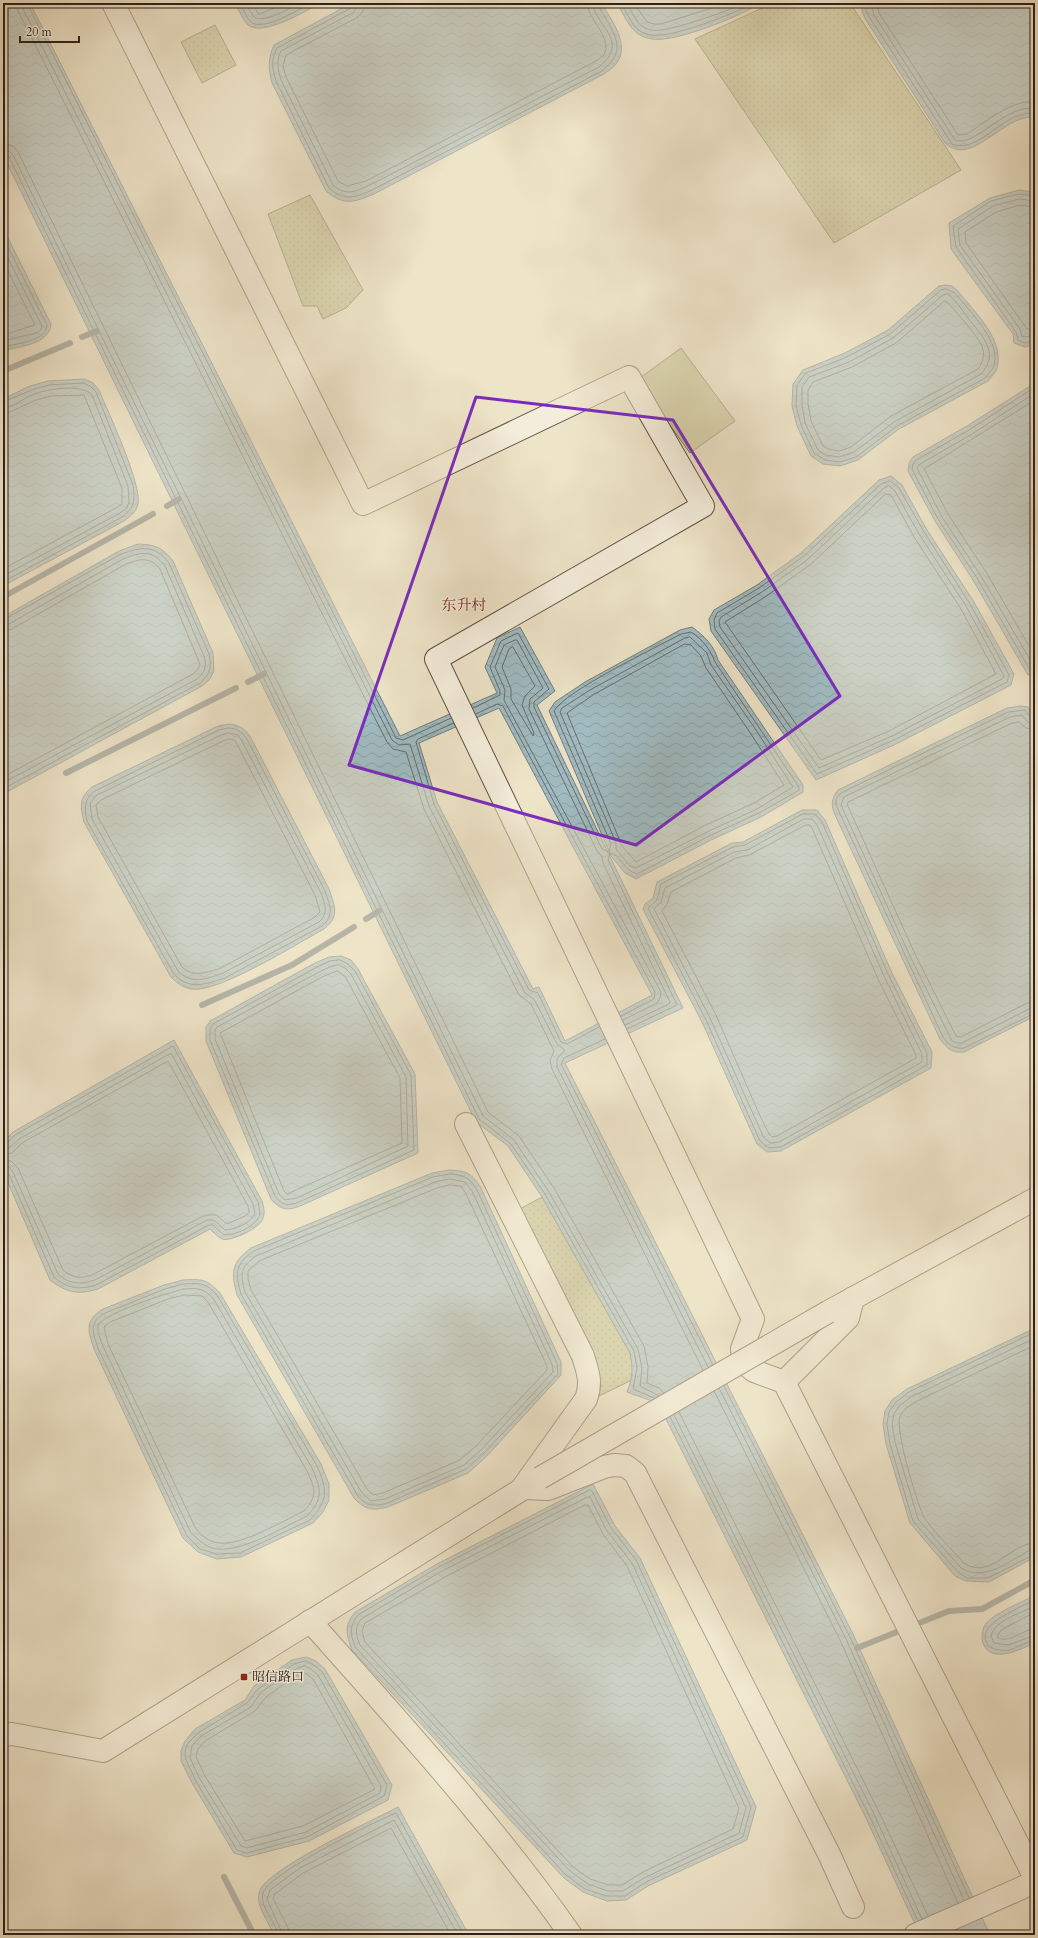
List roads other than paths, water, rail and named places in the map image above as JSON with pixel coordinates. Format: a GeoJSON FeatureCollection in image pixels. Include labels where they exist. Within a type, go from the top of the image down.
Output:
{"type":"FeatureCollection","features":[{"type":"Feature","properties":{"kind":"street"},"geometry":{"type":"LineString","coordinates":[[113,3],[363,504],[629,377],[703,506],[436,659],[753,1319],[742,1349],[743,1362],[754,1371],[784,1382],[1035,1878]]}},
{"type":"Feature","properties":{"kind":"street"},"geometry":{"type":"LineString","coordinates":[[466,1124],[583,1356],[590,1378],[590,1389],[586,1399],[531,1483]]}},
{"type":"Feature","properties":{"kind":"street"},"geometry":{"type":"LineString","coordinates":[[3,1735],[12,1734],[104,1751],[531,1483],[828,1312],[1035,1199]]}},
{"type":"Feature","properties":{"kind":"street"},"geometry":{"type":"LineString","coordinates":[[784,1382],[848,1318],[853,1298]]}},
{"type":"Feature","properties":{"kind":"street"},"geometry":{"type":"LineString","coordinates":[[531,1483],[548,1489],[614,1465],[626,1466],[635,1473],[829,1854],[852,1907]]}},
{"type":"Feature","properties":{"kind":"street"},"geometry":{"type":"LineString","coordinates":[[310,1621],[408,1732],[502,1844],[571,1935]]}},
{"type":"Feature","properties":{"kind":"street"},"geometry":{"type":"LineString","coordinates":[[915,1935],[1035,1882]]}},
{"type":"Feature","properties":{"kind":"water"},"geometry":{"type":"Polygon","coordinates":[[[3,3],[30,3],[400,736],[497,693],[485,667],[497,638],[520,627],[555,691],[537,705],[683,1008],[565,1063],[853,1634],[990,1935],[920,1935],[865,1816],[666,1419],[652,1401],[627,1392],[632,1372],[630,1353],[542,1197],[508,1146],[476,1122],[3,155],[3,3]],[[499,708],[419,743],[437,802],[533,989],[539,987],[565,1041],[652,995],[499,708]]]}},
{"type":"Feature","properties":{"kind":"water"},"geometry":{"type":"Polygon","coordinates":[[[235,3],[321,3],[284,22],[263,28],[255,28],[246,23],[235,3]]]}},
{"type":"Feature","properties":{"kind":"water"},"geometry":{"type":"Polygon","coordinates":[[[352,3],[601,3],[618,32],[621,49],[620,57],[615,65],[604,74],[372,195],[359,200],[343,201],[332,196],[326,191],[272,83],[269,64],[274,45],[352,3]]]}},
{"type":"Feature","properties":{"kind":"water"},"geometry":{"type":"Polygon","coordinates":[[[617,3],[761,3],[727,20],[700,30],[675,37],[651,39],[640,35],[629,25],[617,3]]]}},
{"type":"Feature","properties":{"kind":"water"},"geometry":{"type":"Polygon","coordinates":[[[862,3],[1035,3],[1035,118],[1024,118],[1012,123],[978,145],[966,149],[955,149],[945,143],[866,20],[862,12],[862,3]]]}},
{"type":"Feature","properties":{"kind":"water"},"geometry":{"type":"Polygon","coordinates":[[[1019,190],[1035,192],[1035,344],[1025,347],[1014,343],[1013,334],[951,249],[949,223],[990,198],[1019,190]]]}},
{"type":"Feature","properties":{"kind":"water"},"geometry":{"type":"Polygon","coordinates":[[[3,228],[51,324],[49,331],[45,336],[33,344],[3,351],[3,228]]]}},
{"type":"Feature","properties":{"kind":"water"},"geometry":{"type":"Polygon","coordinates":[[[939,286],[952,286],[958,291],[986,326],[992,336],[997,347],[998,357],[996,372],[988,381],[899,429],[858,460],[840,466],[823,464],[811,456],[797,426],[792,406],[793,384],[803,370],[845,353],[888,330],[939,286]]]}},
{"type":"Feature","properties":{"kind":"water"},"geometry":{"type":"Polygon","coordinates":[[[84,379],[93,383],[99,390],[116,430],[135,481],[138,494],[137,507],[133,514],[124,521],[3,586],[3,399],[30,386],[48,381],[84,379]]]}},
{"type":"Feature","properties":{"kind":"water"},"geometry":{"type":"Polygon","coordinates":[[[1035,383],[1035,672],[1028,675],[973,580],[935,521],[908,471],[909,463],[913,457],[967,426],[1035,383]]]}},
{"type":"Feature","properties":{"kind":"water"},"geometry":{"type":"Polygon","coordinates":[[[891,476],[902,485],[927,530],[974,602],[1014,674],[1011,685],[896,744],[816,780],[711,631],[709,619],[714,610],[757,585],[801,553],[879,480],[891,476]]]}},
{"type":"Feature","properties":{"kind":"water"},"geometry":{"type":"Polygon","coordinates":[[[138,544],[154,546],[162,550],[173,561],[213,653],[214,671],[210,679],[202,686],[3,794],[3,617],[119,551],[138,544]]]}},
{"type":"Feature","properties":{"kind":"water"},"geometry":{"type":"Polygon","coordinates":[[[692,627],[711,645],[718,660],[803,785],[803,792],[761,817],[711,840],[636,879],[625,873],[611,856],[549,711],[555,702],[585,682],[680,630],[692,627]]]}},
{"type":"Feature","properties":{"kind":"water"},"geometry":{"type":"Polygon","coordinates":[[[1021,706],[1028,707],[1035,719],[1035,1016],[964,1052],[956,1052],[948,1048],[940,1039],[835,815],[832,802],[838,790],[1007,708],[1021,706]]]}},
{"type":"Feature","properties":{"kind":"water"},"geometry":{"type":"Polygon","coordinates":[[[229,724],[241,727],[250,736],[329,889],[335,911],[332,920],[324,929],[258,966],[219,984],[191,989],[175,981],[171,977],[84,822],[81,807],[85,795],[92,787],[218,726],[229,724]]]}},
{"type":"Feature","properties":{"kind":"water"},"geometry":{"type":"Polygon","coordinates":[[[802,810],[817,810],[825,820],[892,973],[932,1052],[931,1068],[781,1151],[767,1152],[757,1144],[702,1022],[643,909],[645,904],[653,898],[657,882],[732,843],[743,842],[802,810]]]}},
{"type":"Feature","properties":{"kind":"water"},"geometry":{"type":"Polygon","coordinates":[[[341,956],[351,960],[358,969],[415,1074],[418,1153],[300,1206],[287,1209],[281,1207],[271,1199],[206,1041],[206,1027],[210,1021],[315,963],[329,957],[341,956]]]}},
{"type":"Feature","properties":{"kind":"water"},"geometry":{"type":"Polygon","coordinates":[[[174,1040],[262,1201],[264,1217],[258,1225],[249,1231],[231,1239],[222,1239],[210,1229],[98,1289],[84,1292],[73,1292],[62,1288],[50,1280],[3,1171],[4,1141],[13,1132],[174,1040]]]}},
{"type":"Feature","properties":{"kind":"water"},"geometry":{"type":"Polygon","coordinates":[[[449,1170],[467,1173],[480,1186],[561,1362],[561,1375],[487,1456],[468,1473],[388,1507],[374,1509],[362,1505],[354,1498],[237,1295],[234,1280],[234,1268],[244,1253],[251,1248],[432,1173],[449,1170]]]}},
{"type":"Feature","properties":{"kind":"water"},"geometry":{"type":"Polygon","coordinates":[[[183,1280],[200,1280],[208,1282],[220,1293],[321,1464],[329,1484],[329,1500],[323,1512],[313,1523],[241,1557],[217,1559],[198,1552],[183,1538],[94,1349],[90,1336],[90,1322],[97,1313],[103,1309],[164,1285],[183,1280]]]}},
{"type":"Feature","properties":{"kind":"water"},"geometry":{"type":"Polygon","coordinates":[[[1035,1328],[1035,1557],[989,1582],[966,1581],[955,1576],[910,1523],[886,1444],[883,1424],[885,1411],[892,1400],[907,1389],[1035,1328]]]}},
{"type":"Feature","properties":{"kind":"water"},"geometry":{"type":"Polygon","coordinates":[[[593,1484],[615,1526],[640,1558],[756,1807],[747,1840],[648,1886],[626,1900],[607,1901],[583,1892],[564,1878],[352,1650],[347,1635],[349,1622],[355,1612],[437,1564],[593,1484]]]}},
{"type":"Feature","properties":{"kind":"water"},"geometry":{"type":"Polygon","coordinates":[[[1035,1595],[1035,1643],[1007,1654],[993,1653],[987,1650],[983,1643],[982,1636],[985,1625],[994,1616],[1035,1595]]]}},
{"type":"Feature","properties":{"kind":"water"},"geometry":{"type":"Polygon","coordinates":[[[306,1657],[316,1661],[325,1669],[392,1785],[388,1800],[309,1841],[247,1857],[234,1853],[192,1783],[181,1761],[181,1751],[185,1741],[195,1729],[245,1700],[254,1686],[292,1660],[306,1657]]]}},
{"type":"Feature","properties":{"kind":"water"},"geometry":{"type":"Polygon","coordinates":[[[398,1807],[469,1935],[274,1935],[259,1903],[259,1893],[265,1883],[298,1859],[398,1807]]]}},
{"type":"Feature","properties":{"kind":"waterway"},"geometry":{"type":"LineString","coordinates":[[82,337],[97,331]]}},
{"type":"Feature","properties":{"kind":"waterway"},"geometry":{"type":"LineString","coordinates":[[3,371],[70,343]]}},
{"type":"Feature","properties":{"kind":"waterway"},"geometry":{"type":"LineString","coordinates":[[167,506],[179,499]]}},
{"type":"Feature","properties":{"kind":"waterway"},"geometry":{"type":"LineString","coordinates":[[3,597],[153,514]]}},
{"type":"Feature","properties":{"kind":"waterway"},"geometry":{"type":"LineString","coordinates":[[248,682],[264,674]]}},
{"type":"Feature","properties":{"kind":"waterway"},"geometry":{"type":"LineString","coordinates":[[66,773],[236,688]]}},
{"type":"Feature","properties":{"kind":"waterway"},"geometry":{"type":"LineString","coordinates":[[366,919],[379,911]]}},
{"type":"Feature","properties":{"kind":"waterway"},"geometry":{"type":"LineString","coordinates":[[202,1005],[292,965],[354,927]]}},
{"type":"Feature","properties":{"kind":"waterway"},"geometry":{"type":"LineString","coordinates":[[857,1648],[949,1611],[982,1609],[1035,1580]]}},
{"type":"Feature","properties":{"kind":"waterway"},"geometry":{"type":"LineString","coordinates":[[224,1877],[254,1935]]}},
{"type":"Feature","properties":{"kind":"place","name":"昭信路口"},"geometry":{"type":"Point","coordinates":[244,1677]}},
{"type":"Feature","properties":{"kind":"district","name":"东升村"},"geometry":{"type":"Point","coordinates":[464,605]}}]}
